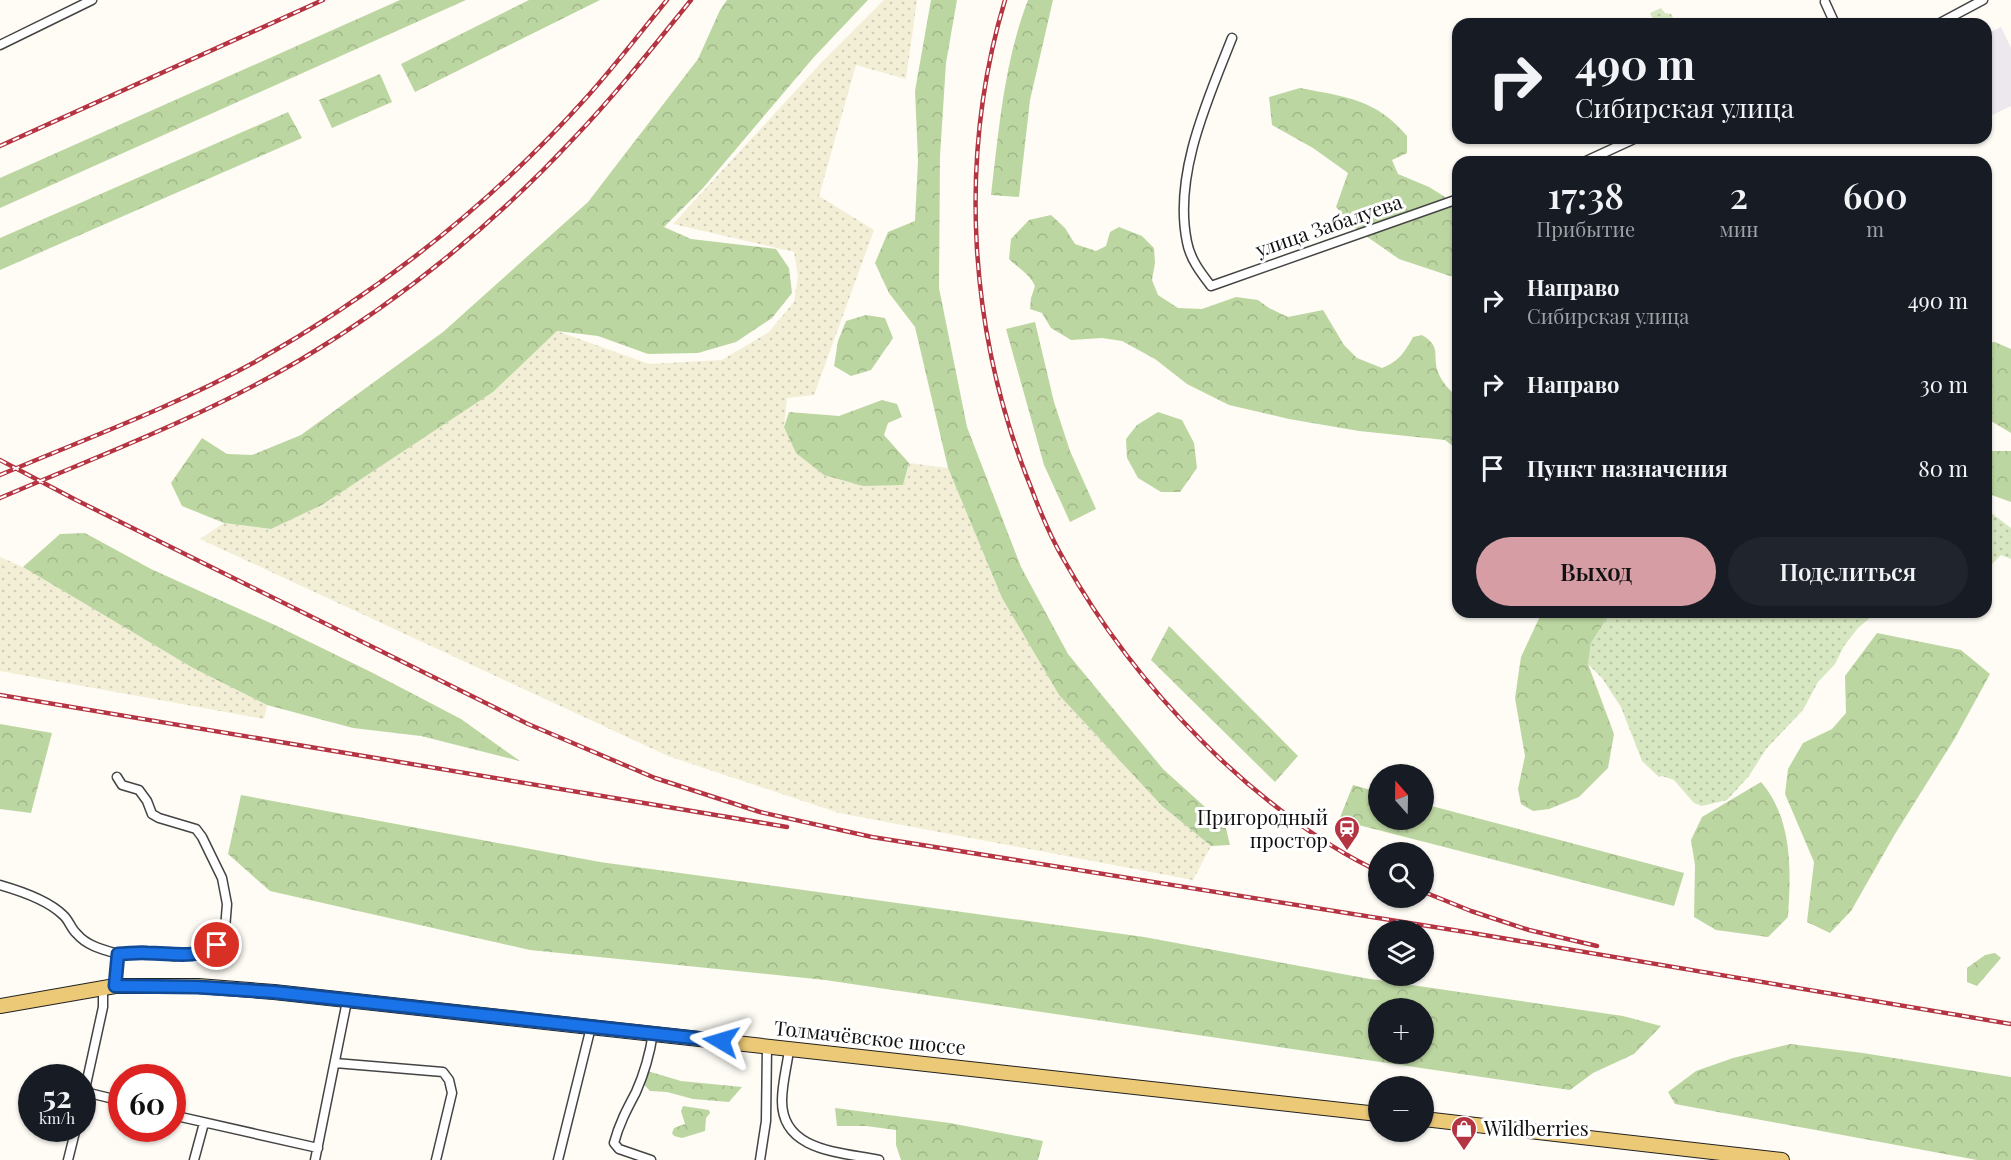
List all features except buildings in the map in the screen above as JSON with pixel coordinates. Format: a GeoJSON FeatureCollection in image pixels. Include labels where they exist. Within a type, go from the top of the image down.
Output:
{"type":"FeatureCollection","features":[{"type":"Feature","properties":{"kind":"main road","name":"Толмачёвское шоссе"},"geometry":{"type":"LineString","coordinates":[[0,1006],[109,987],[198,987],[274,992],[1368,1113]]}},
{"type":"Feature","properties":{"kind":"main road"},"geometry":{"type":"LineString","coordinates":[[1434,1120],[1782,1160]]}},
{"type":"Feature","properties":{"kind":"street"},"geometry":{"type":"LineString","coordinates":[[0,45],[92,0]]}},
{"type":"Feature","properties":{"kind":"street"},"geometry":{"type":"LineString","coordinates":[[1949,18],[1983,0]]}},
{"type":"Feature","properties":{"kind":"street"},"geometry":{"type":"LineString","coordinates":[[1826,1],[1833,18]]}},
{"type":"Feature","properties":{"kind":"street","name":"улица Забалуева"},"geometry":{"type":"LineString","coordinates":[[1232,38],[1210,95],[1187,173],[1184,210],[1187,244],[1198,270],[1211,286],[1452,201]]}},
{"type":"Feature","properties":{"kind":"street"},"geometry":{"type":"LineString","coordinates":[[1597,156],[1623,144]]}},
{"type":"Feature","properties":{"kind":"street"},"geometry":{"type":"LineString","coordinates":[[0,885],[51,906],[64,916],[77,935],[94,947],[118,954],[148,952],[174,956],[207,951],[217,945],[225,929],[227,904],[222,878],[202,837],[196,829],[152,814],[139,790],[122,785],[117,777]]}},
{"type":"Feature","properties":{"kind":"street"},"geometry":{"type":"LineString","coordinates":[[91,1064],[103,1007],[118,954]]}},
{"type":"Feature","properties":{"kind":"street"},"geometry":{"type":"LineString","coordinates":[[315,1160],[347,1001]]}},
{"type":"Feature","properties":{"kind":"street"},"geometry":{"type":"LineString","coordinates":[[558,1160],[591,1027]]}},
{"type":"Feature","properties":{"kind":"street"},"geometry":{"type":"LineString","coordinates":[[651,1160],[619,1149],[614,1143],[619,1123],[636,1090],[650,1051],[653,1033]]}},
{"type":"Feature","properties":{"kind":"street"},"geometry":{"type":"LineString","coordinates":[[760,1160],[766,1121],[767,1047]]}},
{"type":"Feature","properties":{"kind":"street"},"geometry":{"type":"LineString","coordinates":[[789,1050],[782,1101],[785,1121],[798,1138],[813,1146],[879,1160]]}},
{"type":"Feature","properties":{"kind":"street"},"geometry":{"type":"LineString","coordinates":[[334,1063],[444,1072],[449,1080],[452,1093],[436,1160]]}},
{"type":"Feature","properties":{"kind":"street"},"geometry":{"type":"LineString","coordinates":[[186,1118],[318,1148]]}},
{"type":"Feature","properties":{"kind":"street"},"geometry":{"type":"LineString","coordinates":[[194,1160],[204,1123]]}},
{"type":"Feature","properties":{"kind":"street"},"geometry":{"type":"LineString","coordinates":[[68,1160],[72,1142]]}},
{"type":"Feature","properties":{"kind":"shaded area"},"geometry":{"type":"Polygon","coordinates":[[[884,0],[917,0],[906,79],[856,65],[819,196],[874,230],[814,395],[787,398],[784,428],[903,485],[909,463],[948,468],[1002,598],[1059,695],[1162,806],[1211,846],[1193,880],[839,813],[668,756],[200,539],[224,523],[271,529],[322,505],[493,392],[557,331],[649,364],[722,360],[769,332],[794,302],[798,276],[794,252],[673,224],[821,63],[884,0]]]}},
{"type":"Feature","properties":{"kind":"shaded area"},"geometry":{"type":"Polygon","coordinates":[[[2001,27],[2011,48],[2011,106],[1992,115],[1992,31],[2001,27]]]}},
{"type":"Feature","properties":{"kind":"shaded area"},"geometry":{"type":"Polygon","coordinates":[[[0,557],[23,567],[193,668],[267,705],[264,719],[0,671],[0,557]]]}},
{"type":"Feature","properties":{"kind":"green space"},"geometry":{"type":"Polygon","coordinates":[[[400,0],[466,0],[0,208],[0,178],[400,0]]]}},
{"type":"Feature","properties":{"kind":"green space"},"geometry":{"type":"Polygon","coordinates":[[[529,0],[600,0],[415,92],[401,64],[529,0]]]}},
{"type":"Feature","properties":{"kind":"green space"},"geometry":{"type":"Polygon","coordinates":[[[727,0],[868,0],[814,57],[703,188],[664,227],[691,239],[776,249],[789,268],[792,293],[772,318],[736,342],[698,353],[648,354],[598,336],[557,331],[493,392],[322,505],[271,529],[224,523],[182,506],[171,483],[202,438],[227,454],[252,455],[301,435],[443,332],[588,202],[698,59],[720,10],[727,0]]]}},
{"type":"Feature","properties":{"kind":"green space"},"geometry":{"type":"Polygon","coordinates":[[[931,0],[957,0],[946,63],[940,156],[939,288],[967,427],[1021,567],[1068,654],[1163,769],[1225,825],[1230,845],[1211,846],[1162,806],[1059,695],[1002,598],[948,468],[915,327],[889,293],[875,263],[888,232],[915,221],[918,160],[915,91],[931,0]]]}},
{"type":"Feature","properties":{"kind":"green space"},"geometry":{"type":"Polygon","coordinates":[[[1028,0],[1053,0],[1030,100],[1019,197],[991,195],[1008,72],[1013,47],[1028,0]]]}},
{"type":"Feature","properties":{"kind":"green space"},"geometry":{"type":"Polygon","coordinates":[[[1661,8],[1673,18],[1652,18],[1650,13],[1661,8]]]}},
{"type":"Feature","properties":{"kind":"green space"},"geometry":{"type":"Polygon","coordinates":[[[380,74],[392,102],[332,128],[319,100],[380,74]]]}},
{"type":"Feature","properties":{"kind":"green space"},"geometry":{"type":"Polygon","coordinates":[[[1300,88],[1346,97],[1372,107],[1395,124],[1407,136],[1407,153],[1392,160],[1398,174],[1429,187],[1452,201],[1452,276],[1399,259],[1356,229],[1336,207],[1348,173],[1313,148],[1272,125],[1269,97],[1300,88]]]}},
{"type":"Feature","properties":{"kind":"green space"},"geometry":{"type":"Polygon","coordinates":[[[288,112],[302,138],[0,270],[0,238],[288,112]]]}},
{"type":"Feature","properties":{"kind":"green space"},"geometry":{"type":"Polygon","coordinates":[[[1051,215],[1065,228],[1075,244],[1096,251],[1106,246],[1110,232],[1119,227],[1142,236],[1154,248],[1155,263],[1152,280],[1158,295],[1178,308],[1202,309],[1236,297],[1258,300],[1288,317],[1323,310],[1344,345],[1357,358],[1382,368],[1400,356],[1413,337],[1422,335],[1432,343],[1438,372],[1452,392],[1452,445],[1445,440],[1359,431],[1289,419],[1229,405],[1187,384],[1155,359],[1122,341],[1102,338],[1071,340],[1051,328],[1042,313],[1030,309],[1035,286],[1027,274],[1009,259],[1011,239],[1029,220],[1051,215]]]}},
{"type":"Feature","properties":{"kind":"green space"},"geometry":{"type":"Polygon","coordinates":[[[866,315],[885,318],[893,338],[871,370],[851,376],[834,366],[838,341],[846,321],[866,315]]]}},
{"type":"Feature","properties":{"kind":"green space"},"geometry":{"type":"Polygon","coordinates":[[[1035,322],[1054,402],[1070,451],[1096,509],[1070,522],[1044,465],[1006,329],[1035,322]]]}},
{"type":"Feature","properties":{"kind":"green space"},"geometry":{"type":"Polygon","coordinates":[[[1992,342],[2011,349],[2011,433],[1992,422],[1992,342]]]}},
{"type":"Feature","properties":{"kind":"green space"},"geometry":{"type":"Polygon","coordinates":[[[882,400],[897,404],[902,417],[888,423],[884,435],[909,463],[903,485],[863,486],[824,475],[796,453],[784,427],[789,412],[839,416],[882,400]]]}},
{"type":"Feature","properties":{"kind":"green space"},"geometry":{"type":"Polygon","coordinates":[[[1158,412],[1182,420],[1194,443],[1197,468],[1180,492],[1161,492],[1138,478],[1127,458],[1126,439],[1137,425],[1158,412]]]}},
{"type":"Feature","properties":{"kind":"green space"},"geometry":{"type":"Polygon","coordinates":[[[1992,451],[2011,451],[2011,502],[1992,495],[1992,451]]]}},
{"type":"Feature","properties":{"kind":"green space"},"geometry":{"type":"Polygon","coordinates":[[[1992,514],[2011,528],[2011,559],[2001,555],[1992,564],[1992,514]]]}},
{"type":"Feature","properties":{"kind":"green space"},"geometry":{"type":"Polygon","coordinates":[[[85,533],[151,569],[277,626],[461,719],[520,761],[421,736],[353,728],[267,705],[193,668],[23,567],[60,534],[85,533]]]}},
{"type":"Feature","properties":{"kind":"green space"},"geometry":{"type":"Polygon","coordinates":[[[1539,618],[1607,618],[1591,643],[1588,664],[1614,734],[1608,768],[1579,797],[1549,809],[1533,811],[1521,804],[1518,789],[1525,756],[1515,698],[1521,657],[1539,618]]]}},
{"type":"Feature","properties":{"kind":"green space"},"geometry":{"type":"Polygon","coordinates":[[[1607,618],[1870,618],[1858,628],[1844,646],[1835,664],[1818,682],[1803,710],[1766,749],[1749,776],[1727,800],[1702,806],[1694,803],[1674,780],[1659,777],[1642,761],[1621,707],[1602,678],[1588,664],[1591,643],[1607,618]]]}},
{"type":"Feature","properties":{"kind":"green space"},"geometry":{"type":"Polygon","coordinates":[[[1169,626],[1298,756],[1275,782],[1151,660],[1169,626]]]}},
{"type":"Feature","properties":{"kind":"green space"},"geometry":{"type":"Polygon","coordinates":[[[1877,633],[1961,650],[1990,674],[1955,738],[1895,834],[1851,911],[1830,933],[1807,922],[1814,862],[1785,794],[1788,769],[1803,743],[1832,729],[1846,713],[1845,676],[1877,633]]]}},
{"type":"Feature","properties":{"kind":"green space"},"geometry":{"type":"Polygon","coordinates":[[[0,724],[52,733],[31,813],[0,809],[0,724]]]}},
{"type":"Feature","properties":{"kind":"green space"},"geometry":{"type":"Polygon","coordinates":[[[1761,782],[1779,812],[1784,829],[1788,846],[1790,882],[1788,917],[1768,937],[1716,930],[1694,917],[1695,865],[1691,840],[1702,817],[1761,782]]]}},
{"type":"Feature","properties":{"kind":"green space"},"geometry":{"type":"Polygon","coordinates":[[[1353,785],[1368,789],[1368,827],[1339,820],[1353,785]]]}},
{"type":"Feature","properties":{"kind":"green space"},"geometry":{"type":"Polygon","coordinates":[[[241,795],[600,862],[1144,937],[1368,979],[1368,986],[1419,986],[1623,1016],[1661,1026],[1634,1054],[1593,1073],[1570,1090],[1394,1064],[1434,1064],[1434,998],[1368,998],[1368,1060],[825,980],[530,950],[270,891],[228,854],[241,795]]]}},
{"type":"Feature","properties":{"kind":"green space"},"geometry":{"type":"Polygon","coordinates":[[[1434,807],[1684,873],[1674,906],[1434,844],[1434,842],[1425,842],[1378,830],[1434,830],[1434,807]]]}},
{"type":"Feature","properties":{"kind":"green space"},"geometry":{"type":"Polygon","coordinates":[[[1995,953],[2001,958],[1977,986],[1967,982],[1967,968],[1985,955],[1995,953]]]}},
{"type":"Feature","properties":{"kind":"green space"},"geometry":{"type":"Polygon","coordinates":[[[1790,1044],[1863,1053],[2011,1077],[2011,1160],[1977,1160],[1675,1104],[1668,1092],[1696,1071],[1733,1058],[1790,1044]]]}},
{"type":"Feature","properties":{"kind":"green space"},"geometry":{"type":"Polygon","coordinates":[[[644,1070],[681,1081],[742,1087],[729,1102],[693,1099],[667,1092],[650,1091],[639,1079],[644,1070]]]}},
{"type":"Feature","properties":{"kind":"green space"},"geometry":{"type":"Polygon","coordinates":[[[683,1106],[709,1110],[705,1131],[682,1138],[674,1136],[672,1133],[674,1128],[685,1124],[681,1111],[683,1106]]]}},
{"type":"Feature","properties":{"kind":"green space"},"geometry":{"type":"Polygon","coordinates":[[[835,1108],[950,1123],[1043,1141],[1038,1160],[901,1160],[896,1145],[896,1130],[866,1126],[837,1126],[835,1108]]]}},
{"type":"Feature","properties":{"kind":"railway"},"geometry":{"type":"LineString","coordinates":[[0,146],[323,0]]}},
{"type":"Feature","properties":{"kind":"railway"},"geometry":{"type":"LineString","coordinates":[[0,475],[223,379],[299,336],[388,276],[472,210],[550,137],[617,62],[667,0]]}},
{"type":"Feature","properties":{"kind":"railway"},"geometry":{"type":"LineString","coordinates":[[0,498],[152,434],[227,399],[300,360],[374,312],[445,259],[512,201],[605,104],[691,0]]}},
{"type":"Feature","properties":{"kind":"railway"},"geometry":{"type":"LineString","coordinates":[[1005,0],[990,61],[980,122],[976,185],[977,247],[983,309],[994,371],[1011,431],[1043,517],[1064,560],[1109,632],[1181,719],[1220,759],[1284,813],[1307,830],[1368,866]]}},
{"type":"Feature","properties":{"kind":"railway"},"geometry":{"type":"LineString","coordinates":[[0,460],[528,724],[655,778],[760,812],[872,837],[1472,933],[2011,1024]]}},
{"type":"Feature","properties":{"kind":"railway"},"geometry":{"type":"LineString","coordinates":[[0,695],[787,827]]}},
{"type":"Feature","properties":{"kind":"railway"},"geometry":{"type":"LineString","coordinates":[[1434,896],[1529,930],[1597,946]]}},
{"type":"Feature","properties":{"kind":"place","name":"Пригородный простор"},"geometry":{"type":"Point","coordinates":[1347,852]}},
{"type":"Feature","properties":{"kind":"place","name":"Wildberries"},"geometry":{"type":"Point","coordinates":[1464,1152]}},
{"type":"Feature","properties":{"kind":"route"},"geometry":{"type":"LineString","coordinates":[[217,945],[207,951],[174,956],[148,952],[118,954],[115,986],[198,987],[274,992],[721,1041]]}}]}
